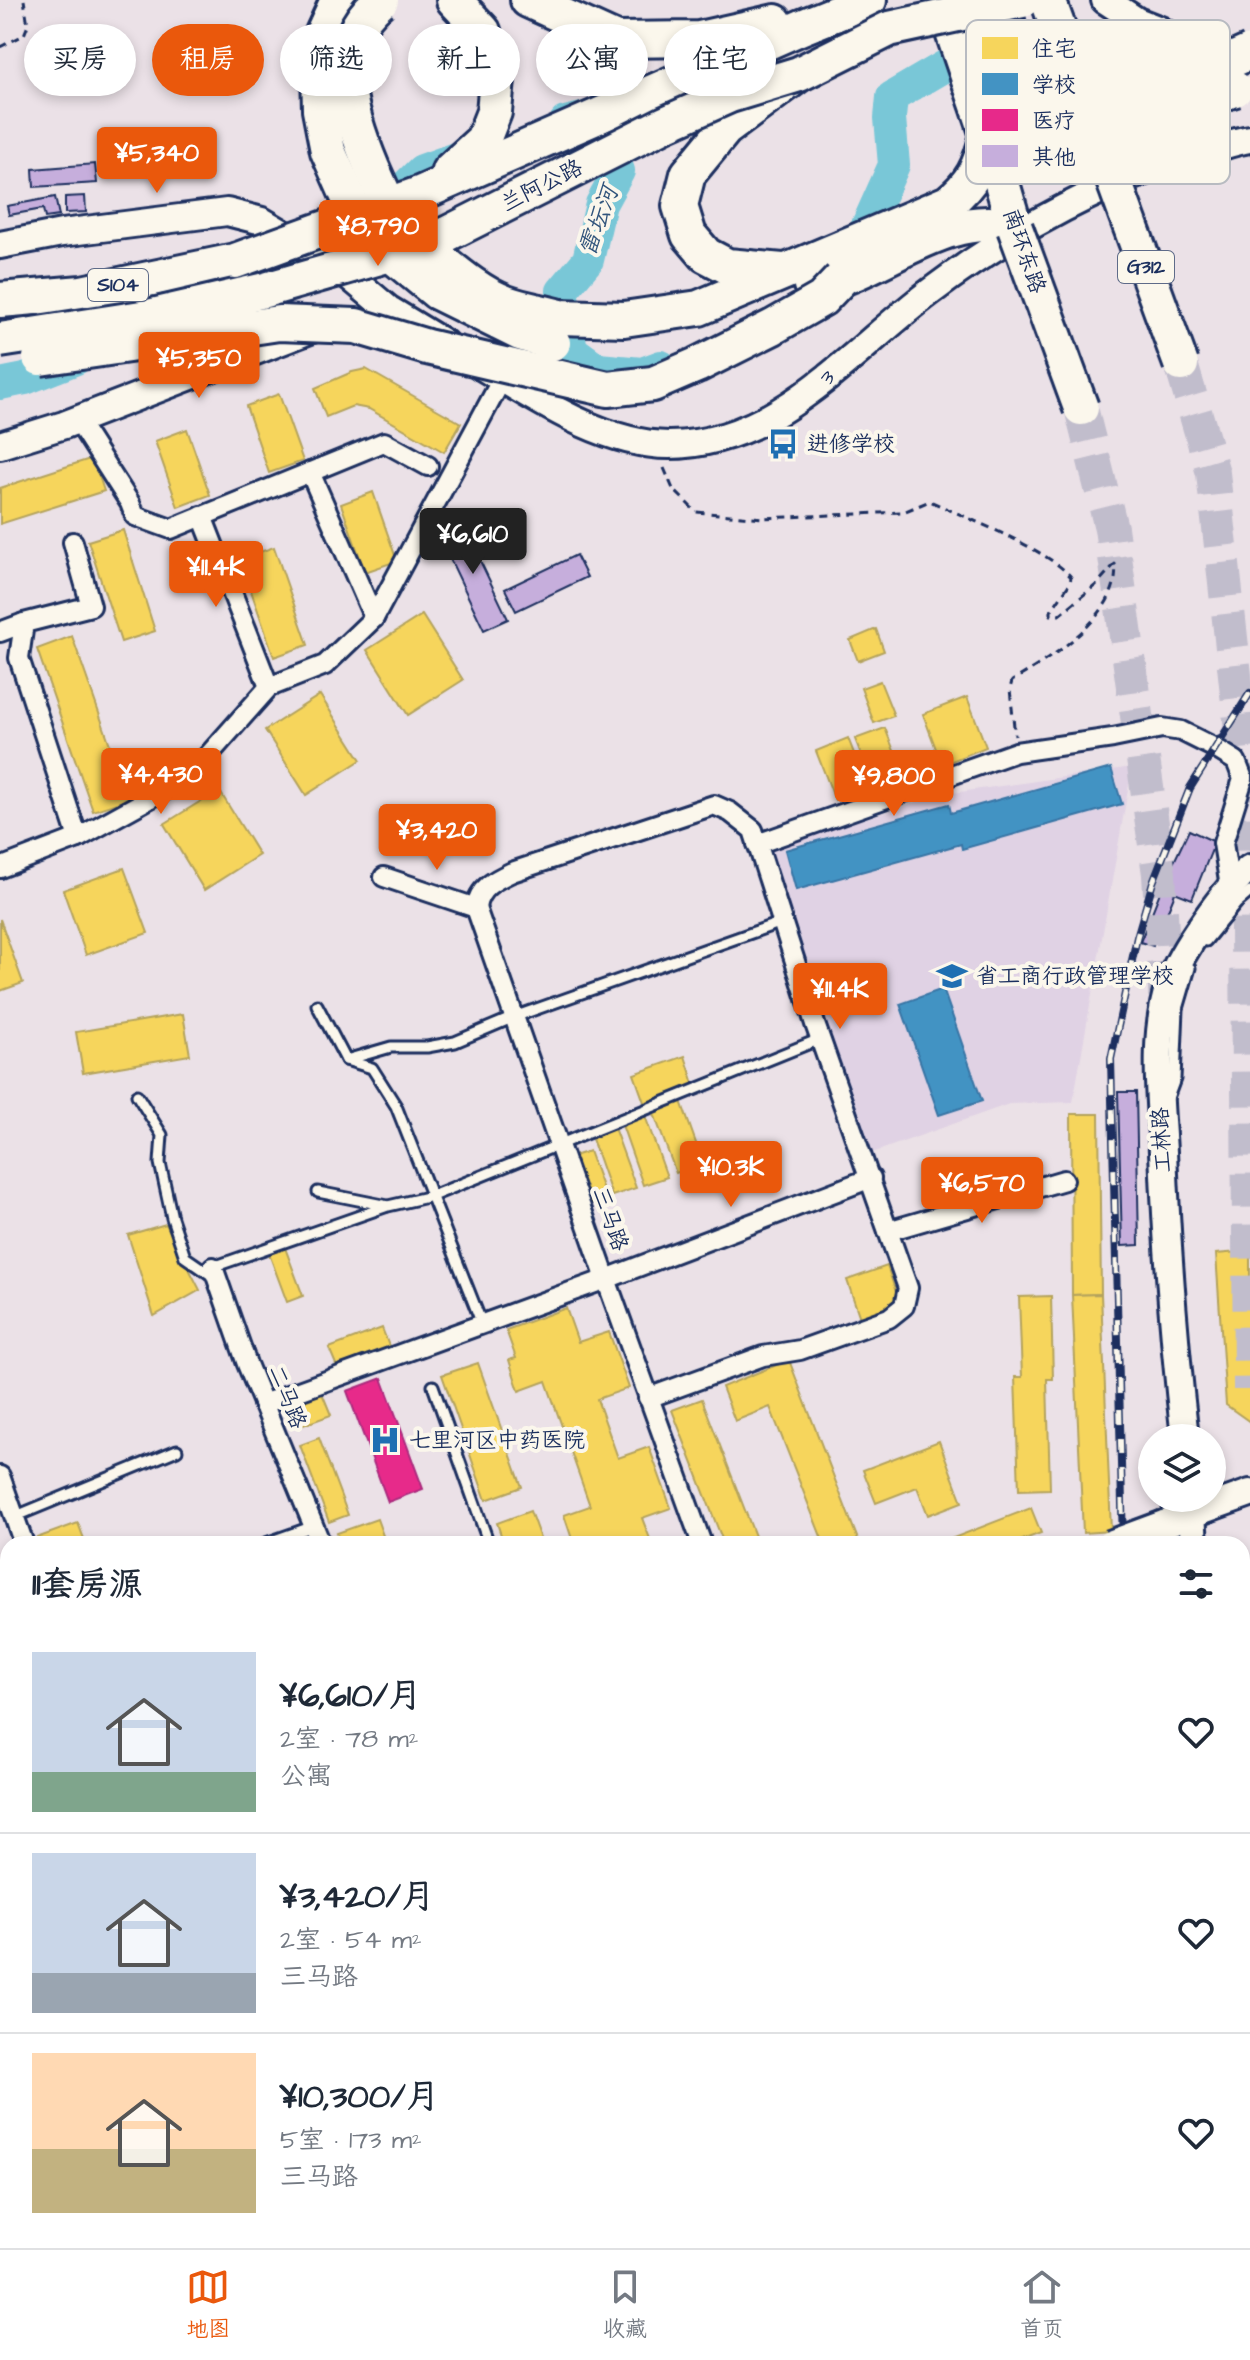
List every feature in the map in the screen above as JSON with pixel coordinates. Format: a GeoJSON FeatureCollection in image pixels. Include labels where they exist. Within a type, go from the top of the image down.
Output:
{"type":"FeatureCollection","features":[{"type":"Feature","properties":{"kind":"highway"},"geometry":{"type":"LineString","coordinates":[[338,0],[322,35],[320,110],[328,151],[355,212],[398,260],[437,292],[520,333],[553,343],[639,333],[690,322],[761,295],[841,279],[910,246],[952,216],[968,184]]}},
{"type":"Feature","properties":{"kind":"highway"},"geometry":{"type":"LineString","coordinates":[[381,0],[368,11],[355,32],[348,56],[347,93],[354,125],[403,228],[463,278],[505,303],[560,317],[624,319],[699,308],[788,271],[952,216],[1015,228]]}},
{"type":"Feature","properties":{"kind":"highway"},"geometry":{"type":"LineString","coordinates":[[417,195],[483,140],[494,112],[497,79],[483,31],[454,0]]}},
{"type":"Feature","properties":{"kind":"highway"},"geometry":{"type":"LineString","coordinates":[[528,0],[616,40],[699,39],[785,19],[802,27]]}},
{"type":"Feature","properties":{"kind":"highway","name":"兰阿公路"},"geometry":{"type":"LineString","coordinates":[[0,300],[82,293],[235,261],[417,195],[869,0]]}},
{"type":"Feature","properties":{"kind":"highway","name":"南环东路"},"geometry":{"type":"LineString","coordinates":[[942,0],[966,70]]}},
{"type":"Feature","properties":{"kind":"highway","name":"兰阿公路"},"geometry":{"type":"LineString","coordinates":[[0,340],[148,317],[265,290],[429,243],[665,124],[730,95],[799,74],[889,29],[1023,0]]}},
{"type":"Feature","properties":{"kind":"highway","name":"G312"},"geometry":{"type":"LineString","coordinates":[[1048,0],[1055,20]]}},
{"type":"Feature","properties":{"kind":"highway"},"geometry":{"type":"LineString","coordinates":[[1230,61],[1250,52]]}},
{"type":"Feature","properties":{"kind":"highway"},"geometry":{"type":"LineString","coordinates":[[788,271],[727,266],[706,255],[689,235],[680,206],[688,174],[725,129],[799,74]]}},
{"type":"Feature","properties":{"kind":"highway","name":"南环东路"},"geometry":{"type":"LineString","coordinates":[[1002,184],[1015,228],[1081,408]]}},
{"type":"Feature","properties":{"kind":"highway","name":"G312"},"geometry":{"type":"LineString","coordinates":[[1115,184],[1181,364]]}},
{"type":"Feature","properties":{"kind":"highway"},"geometry":{"type":"LineString","coordinates":[[0,363],[279,323],[356,326],[441,351],[608,389],[653,384],[697,365],[822,299],[841,279]]}},
{"type":"Feature","properties":{"kind":"street"},"geometry":{"type":"LineString","coordinates":[[1105,0],[1135,20]]}},
{"type":"Feature","properties":{"kind":"street","name":"3"},"geometry":{"type":"LineString","coordinates":[[1230,144],[1250,139]]}},
{"type":"Feature","properties":{"kind":"street","name":"3"},"geometry":{"type":"LineString","coordinates":[[388,309],[556,410],[633,440],[667,445],[693,443],[749,426],[807,394],[930,292],[1018,233],[1117,184]]}},
{"type":"Feature","properties":{"kind":"street"},"geometry":{"type":"LineString","coordinates":[[0,245],[62,233],[227,212],[262,221],[336,265],[388,309]]}},
{"type":"Feature","properties":{"kind":"street"},"geometry":{"type":"LineString","coordinates":[[0,445],[77,420],[357,312],[388,309]]}},
{"type":"Feature","properties":{"kind":"street"},"geometry":{"type":"LineString","coordinates":[[0,868],[78,838],[183,780],[269,687],[325,665],[374,618],[502,379]]}},
{"type":"Feature","properties":{"kind":"street"},"geometry":{"type":"LineString","coordinates":[[77,420],[130,503],[135,516],[171,529],[384,442],[428,466]]}},
{"type":"Feature","properties":{"kind":"street"},"geometry":{"type":"LineString","coordinates":[[310,472],[374,618]]}},
{"type":"Feature","properties":{"kind":"street"},"geometry":{"type":"LineString","coordinates":[[202,516],[269,687]]}},
{"type":"Feature","properties":{"kind":"street"},"geometry":{"type":"LineString","coordinates":[[0,632],[91,606],[73,542]]}},
{"type":"Feature","properties":{"kind":"street"},"geometry":{"type":"LineString","coordinates":[[24,623],[19,658],[78,838]]}},
{"type":"Feature","properties":{"kind":"street"},"geometry":{"type":"LineString","coordinates":[[757,844],[1016,752],[1162,728],[1181,731],[1236,761],[1243,779],[1223,843],[1240,890]]}},
{"type":"Feature","properties":{"kind":"street"},"geometry":{"type":"LineString","coordinates":[[384,877],[476,908],[477,899],[489,884],[512,872],[714,805],[730,812],[753,830],[820,1039],[908,1288],[904,1306],[889,1318],[800,1350],[763,1356],[648,1398]]}},
{"type":"Feature","properties":{"kind":"street","name":"工林路"},"geometry":{"type":"LineString","coordinates":[[1183,1424],[1175,1354],[1161,1116],[1158,1062],[1161,1025],[1170,980],[1197,933],[1240,890],[1250,868]]}},
{"type":"Feature","properties":{"kind":"street","name":"三马路"},"geometry":{"type":"LineString","coordinates":[[476,908],[699,1536]]}},
{"type":"Feature","properties":{"kind":"street"},"geometry":{"type":"LineString","coordinates":[[263,1404],[871,1178]]}},
{"type":"Feature","properties":{"kind":"street"},"geometry":{"type":"LineString","coordinates":[[888,1231],[1064,1180]]}},
{"type":"Feature","properties":{"kind":"street","name":"二马路"},"geometry":{"type":"LineString","coordinates":[[214,1273],[263,1404],[318,1536]]}},
{"type":"Feature","properties":{"kind":"street"},"geometry":{"type":"LineString","coordinates":[[0,1476],[21,1536]]}},
{"type":"Feature","properties":{"kind":"street"},"geometry":{"type":"LineString","coordinates":[[1226,1498],[1250,1493]]}},
{"type":"Feature","properties":{"kind":"street"},"geometry":{"type":"LineString","coordinates":[[1132,1536],[1164,1524],[1182,1512]]}},
{"type":"Feature","properties":{"kind":"street"},"geometry":{"type":"LineString","coordinates":[[1192,1512],[1194,1536]]}},
{"type":"Feature","properties":{"kind":"lane"},"geometry":{"type":"LineString","coordinates":[[1200,951],[1237,903],[1240,890]]}},
{"type":"Feature","properties":{"kind":"lane"},"geometry":{"type":"LineString","coordinates":[[346,1060],[391,1047],[427,1047],[455,1042],[514,1017],[782,922]]}},
{"type":"Feature","properties":{"kind":"lane"},"geometry":{"type":"LineString","coordinates":[[1161,1116],[1175,1079],[1178,1009],[1187,972],[1194,962]]}},
{"type":"Feature","properties":{"kind":"lane"},"geometry":{"type":"LineString","coordinates":[[317,1005],[346,1060],[372,1068],[396,1106],[482,1324]]}},
{"type":"Feature","properties":{"kind":"lane"},"geometry":{"type":"LineString","coordinates":[[137,1095],[162,1135],[160,1163],[172,1218],[185,1257],[214,1273],[388,1206],[432,1196],[820,1039]]}},
{"type":"Feature","properties":{"kind":"lane"},"geometry":{"type":"LineString","coordinates":[[318,1192],[388,1206]]}},
{"type":"Feature","properties":{"kind":"lane"},"geometry":{"type":"LineString","coordinates":[[433,1386],[486,1536]]}},
{"type":"Feature","properties":{"kind":"lane"},"geometry":{"type":"LineString","coordinates":[[14,1517],[177,1450]]}},
{"type":"Feature","properties":{"kind":"lane"},"geometry":{"type":"LineString","coordinates":[[286,1536],[314,1526]]}},
{"type":"Feature","properties":{"kind":"path"},"geometry":{"type":"LineString","coordinates":[[0,47],[24,35],[28,25],[24,0]]}},
{"type":"Feature","properties":{"kind":"path"},"geometry":{"type":"LineString","coordinates":[[653,443],[673,489],[696,512],[763,518],[903,512],[930,501],[1020,543],[1067,573],[1071,577],[1070,583],[1051,611],[1054,617],[1096,585],[1115,564],[1112,591],[1099,613],[1075,638],[1046,661],[1012,681],[1010,689],[1016,752]]}},
{"type":"Feature","properties":{"kind":"shaded area","name":"省工商行政管理学校"},"geometry":{"type":"Polygon","coordinates":[[[1132,767],[1073,1102],[1009,1104],[869,1154],[766,850],[939,795],[1132,767]]]}},
{"type":"Feature","properties":{"kind":"building: 住宅"},"geometry":{"type":"Polygon","coordinates":[[[366,369],[461,423],[444,452],[369,409],[353,406],[326,417],[315,388],[366,369]]]}},
{"type":"Feature","properties":{"kind":"building: 住宅"},"geometry":{"type":"Polygon","coordinates":[[[279,394],[303,461],[269,473],[246,406],[279,394]]]}},
{"type":"Feature","properties":{"kind":"building: 住宅"},"geometry":{"type":"Polygon","coordinates":[[[187,429],[210,495],[178,507],[155,441],[187,429]]]}},
{"type":"Feature","properties":{"kind":"building: 住宅"},"geometry":{"type":"Polygon","coordinates":[[[93,458],[104,491],[0,524],[0,488],[93,458]]]}},
{"type":"Feature","properties":{"kind":"building: 住宅"},"geometry":{"type":"Polygon","coordinates":[[[373,492],[397,561],[365,572],[341,504],[373,492]]]}},
{"type":"Feature","properties":{"kind":"building: 住宅"},"geometry":{"type":"Polygon","coordinates":[[[123,530],[155,631],[121,642],[88,541],[123,530]]]}},
{"type":"Feature","properties":{"kind":"building: 住宅"},"geometry":{"type":"Polygon","coordinates":[[[274,547],[308,645],[274,657],[240,559],[274,547]]]}},
{"type":"Feature","properties":{"kind":"building: 住宅"},"geometry":{"type":"Polygon","coordinates":[[[422,615],[463,680],[408,715],[367,650],[422,615]]]}},
{"type":"Feature","properties":{"kind":"building: 住宅"},"geometry":{"type":"Polygon","coordinates":[[[876,629],[884,651],[858,661],[850,640],[876,629]]]}},
{"type":"Feature","properties":{"kind":"building: 住宅"},"geometry":{"type":"Polygon","coordinates":[[[72,636],[129,799],[93,811],[37,649],[72,636]]]}},
{"type":"Feature","properties":{"kind":"building: 住宅"},"geometry":{"type":"Polygon","coordinates":[[[880,681],[894,716],[874,723],[861,688],[880,681]]]}},
{"type":"Feature","properties":{"kind":"building: 住宅"},"geometry":{"type":"Polygon","coordinates":[[[320,695],[361,760],[306,795],[265,730],[320,695]]]}},
{"type":"Feature","properties":{"kind":"building: 住宅"},"geometry":{"type":"Polygon","coordinates":[[[967,697],[986,747],[942,765],[923,714],[967,697]]]}},
{"type":"Feature","properties":{"kind":"building: 住宅"},"geometry":{"type":"Polygon","coordinates":[[[885,728],[904,776],[874,787],[855,739],[885,728]]]}},
{"type":"Feature","properties":{"kind":"building: 住宅"},"geometry":{"type":"Polygon","coordinates":[[[848,738],[867,787],[835,800],[816,751],[848,738]]]}},
{"type":"Feature","properties":{"kind":"building: 住宅"},"geometry":{"type":"Polygon","coordinates":[[[219,790],[259,855],[204,890],[164,824],[219,790]]]}},
{"type":"Feature","properties":{"kind":"building: 住宅"},"geometry":{"type":"Polygon","coordinates":[[[124,868],[148,933],[86,955],[63,890],[124,868]]]}},
{"type":"Feature","properties":{"kind":"building: 住宅"},"geometry":{"type":"Polygon","coordinates":[[[0,919],[23,983],[0,991],[0,919]]]}},
{"type":"Feature","properties":{"kind":"building: 住宅"},"geometry":{"type":"Polygon","coordinates":[[[183,1014],[190,1055],[83,1073],[76,1032],[183,1014]]]}},
{"type":"Feature","properties":{"kind":"building: 住宅"},"geometry":{"type":"Polygon","coordinates":[[[685,1056],[695,1087],[645,1105],[634,1074],[685,1056]]]}},
{"type":"Feature","properties":{"kind":"building: 住宅"},"geometry":{"type":"Polygon","coordinates":[[[681,1101],[703,1163],[676,1173],[653,1111],[681,1101]]]}},
{"type":"Feature","properties":{"kind":"building: 住宅"},"geometry":{"type":"Polygon","coordinates":[[[644,1113],[667,1177],[643,1185],[621,1122],[644,1113]]]}},
{"type":"Feature","properties":{"kind":"building: 住宅"},"geometry":{"type":"Polygon","coordinates":[[[1071,1114],[1099,1114],[1101,1294],[1072,1295],[1071,1114]]]}},
{"type":"Feature","properties":{"kind":"building: 住宅"},"geometry":{"type":"Polygon","coordinates":[[[613,1125],[636,1188],[612,1196],[590,1133],[613,1125]]]}},
{"type":"Feature","properties":{"kind":"building: 住宅"},"geometry":{"type":"Polygon","coordinates":[[[589,1151],[606,1198],[584,1206],[567,1158],[589,1151]]]}},
{"type":"Feature","properties":{"kind":"building: 住宅"},"geometry":{"type":"Polygon","coordinates":[[[166,1224],[200,1290],[154,1316],[128,1235],[166,1224]]]}},
{"type":"Feature","properties":{"kind":"building: 住宅"},"geometry":{"type":"Polygon","coordinates":[[[284,1245],[303,1296],[287,1302],[268,1251],[284,1245]]]}},
{"type":"Feature","properties":{"kind":"building: 住宅"},"geometry":{"type":"Polygon","coordinates":[[[1250,1251],[1250,1422],[1226,1405],[1216,1254],[1250,1251]]]}},
{"type":"Feature","properties":{"kind":"building: 住宅"},"geometry":{"type":"Polygon","coordinates":[[[887,1266],[897,1295],[893,1313],[862,1324],[847,1280],[887,1266]]]}},
{"type":"Feature","properties":{"kind":"building: 住宅"},"geometry":{"type":"Polygon","coordinates":[[[1101,1294],[1111,1531],[1083,1533],[1072,1295],[1101,1294]]]}},
{"type":"Feature","properties":{"kind":"building: 住宅"},"geometry":{"type":"Polygon","coordinates":[[[1051,1296],[1053,1379],[1047,1379],[1050,1489],[1019,1490],[1015,1377],[1022,1377],[1019,1297],[1051,1296]]]}},
{"type":"Feature","properties":{"kind":"building: 住宅"},"geometry":{"type":"Polygon","coordinates":[[[566,1308],[578,1342],[609,1332],[629,1388],[597,1399],[618,1458],[649,1447],[671,1508],[642,1518],[649,1536],[571,1536],[564,1515],[590,1506],[546,1381],[519,1391],[509,1360],[516,1358],[506,1330],[566,1308]]]}},
{"type":"Feature","properties":{"kind":"building: 住宅"},"geometry":{"type":"Polygon","coordinates":[[[382,1328],[392,1354],[340,1374],[329,1348],[382,1328]]]}},
{"type":"Feature","properties":{"kind":"building: 住宅"},"geometry":{"type":"Polygon","coordinates":[[[789,1360],[856,1536],[821,1536],[770,1407],[735,1421],[722,1387],[789,1360]]]}},
{"type":"Feature","properties":{"kind":"building: 住宅"},"geometry":{"type":"Polygon","coordinates":[[[478,1363],[522,1487],[486,1500],[442,1375],[478,1363]]]}},
{"type":"Feature","properties":{"kind":"building: 住宅"},"geometry":{"type":"Polygon","coordinates":[[[322,1393],[331,1415],[298,1427],[290,1405],[322,1393]]]}},
{"type":"Feature","properties":{"kind":"building: 住宅"},"geometry":{"type":"Polygon","coordinates":[[[702,1399],[755,1536],[721,1536],[672,1410],[702,1399]]]}},
{"type":"Feature","properties":{"kind":"building: 住宅"},"geometry":{"type":"Polygon","coordinates":[[[319,1438],[348,1515],[329,1522],[300,1445],[319,1438]]]}},
{"type":"Feature","properties":{"kind":"building: 住宅"},"geometry":{"type":"Polygon","coordinates":[[[939,1441],[962,1502],[928,1515],[917,1487],[876,1503],[863,1470],[939,1441]]]}},
{"type":"Feature","properties":{"kind":"building: 住宅"},"geometry":{"type":"Polygon","coordinates":[[[1031,1508],[1041,1533],[1033,1536],[958,1536],[1031,1508]]]}},
{"type":"Feature","properties":{"kind":"building: 住宅"},"geometry":{"type":"Polygon","coordinates":[[[530,1511],[539,1536],[501,1536],[497,1523],[530,1511]]]}},
{"type":"Feature","properties":{"kind":"building: 住宅"},"geometry":{"type":"Polygon","coordinates":[[[377,1519],[383,1536],[338,1536],[337,1533],[377,1519]]]}},
{"type":"Feature","properties":{"kind":"building: 住宅"},"geometry":{"type":"Polygon","coordinates":[[[78,1523],[83,1536],[42,1536],[78,1523]]]}},
{"type":"Feature","properties":{"kind":"building: 学校"},"geometry":{"type":"Polygon","coordinates":[[[1111,768],[1122,804],[962,849],[961,844],[796,890],[785,850],[949,804],[951,813],[1111,768]]]}},
{"type":"Feature","properties":{"kind":"building: 学校"},"geometry":{"type":"Polygon","coordinates":[[[943,989],[982,1101],[939,1115],[900,1004],[943,989]]]}},
{"type":"Feature","properties":{"kind":"building: 医疗","name":"七里河区中药医院"},"geometry":{"type":"Polygon","coordinates":[[[382,1378],[423,1489],[388,1502],[347,1391],[382,1378]]]}},
{"type":"Feature","properties":{"kind":"building: 其他"},"geometry":{"type":"Polygon","coordinates":[[[95,164],[97,183],[34,187],[33,169],[95,164]]]}},
{"type":"Feature","properties":{"kind":"building: 其他"},"geometry":{"type":"Polygon","coordinates":[[[85,196],[86,212],[65,213],[65,197],[85,196]]]}},
{"type":"Feature","properties":{"kind":"building: 其他"},"geometry":{"type":"Polygon","coordinates":[[[55,197],[59,216],[45,218],[43,209],[9,215],[7,206],[55,197]]]}},
{"type":"Feature","properties":{"kind":"building: 其他"},"geometry":{"type":"Polygon","coordinates":[[[462,523],[508,619],[484,630],[438,534],[462,523]]]}},
{"type":"Feature","properties":{"kind":"building: 其他"},"geometry":{"type":"Polygon","coordinates":[[[576,555],[587,577],[516,611],[505,589],[576,555]]]}},
{"type":"Feature","properties":{"kind":"building: 其他"},"geometry":{"type":"Polygon","coordinates":[[[1189,830],[1215,842],[1192,899],[1162,887],[1189,830]]]}},
{"type":"Feature","properties":{"kind":"building: 其他"},"geometry":{"type":"Polygon","coordinates":[[[1162,887],[1175,893],[1164,920],[1151,915],[1162,887]]]}},
{"type":"Feature","properties":{"kind":"building: 其他"},"geometry":{"type":"Polygon","coordinates":[[[1151,915],[1163,920],[1153,946],[1140,942],[1151,915]]]}},
{"type":"Feature","properties":{"kind":"building: 其他"},"geometry":{"type":"Polygon","coordinates":[[[1118,1092],[1136,1092],[1139,1245],[1122,1246],[1118,1092]]]}},
{"type":"Feature","properties":{"kind":"waterway","name":"雷坛河"},"geometry":{"type":"LineString","coordinates":[[981,20],[994,0]]}},
{"type":"Feature","properties":{"kind":"waterway","name":"雷坛河"},"geometry":{"type":"LineString","coordinates":[[847,252],[864,232],[894,165],[890,118],[892,97],[955,60],[966,43]]}},
{"type":"Feature","properties":{"kind":"waterway","name":"雷坛河"},"geometry":{"type":"LineString","coordinates":[[565,122],[586,117],[602,129],[619,171],[601,204],[588,260],[562,291],[572,350],[598,369],[642,373],[661,366]]}},
{"type":"Feature","properties":{"kind":"waterway","name":"雷坛河"},"geometry":{"type":"LineString","coordinates":[[240,288],[290,262],[355,236],[422,170],[472,152]]}},
{"type":"Feature","properties":{"kind":"waterway","name":"雷坛河"},"geometry":{"type":"LineString","coordinates":[[0,384],[25,379],[76,359]]}},
{"type":"Feature","properties":{"kind":"tunnel"},"geometry":{"type":"LineString","coordinates":[[1181,364],[1213,473],[1246,776],[1250,1390]]}},
{"type":"Feature","properties":{"kind":"tunnel"},"geometry":{"type":"LineString","coordinates":[[1081,408],[1111,528],[1159,874],[1166,1009]]}},
{"type":"Feature","properties":{"kind":"railway"},"geometry":{"type":"LineString","coordinates":[[1123,1536],[1111,1059],[1137,937],[1153,882],[1190,788],[1250,693]]}},
{"type":"Feature","properties":{"kind":"place","name":"进修学校"},"geometry":{"type":"Point","coordinates":[783,444]}},
{"type":"Feature","properties":{"kind":"place","name":"省工商行政管理学校"},"geometry":{"type":"Point","coordinates":[952,976]}},
{"type":"Feature","properties":{"kind":"place","name":"七里河区中药医院"},"geometry":{"type":"Point","coordinates":[385,1440]}}]}
